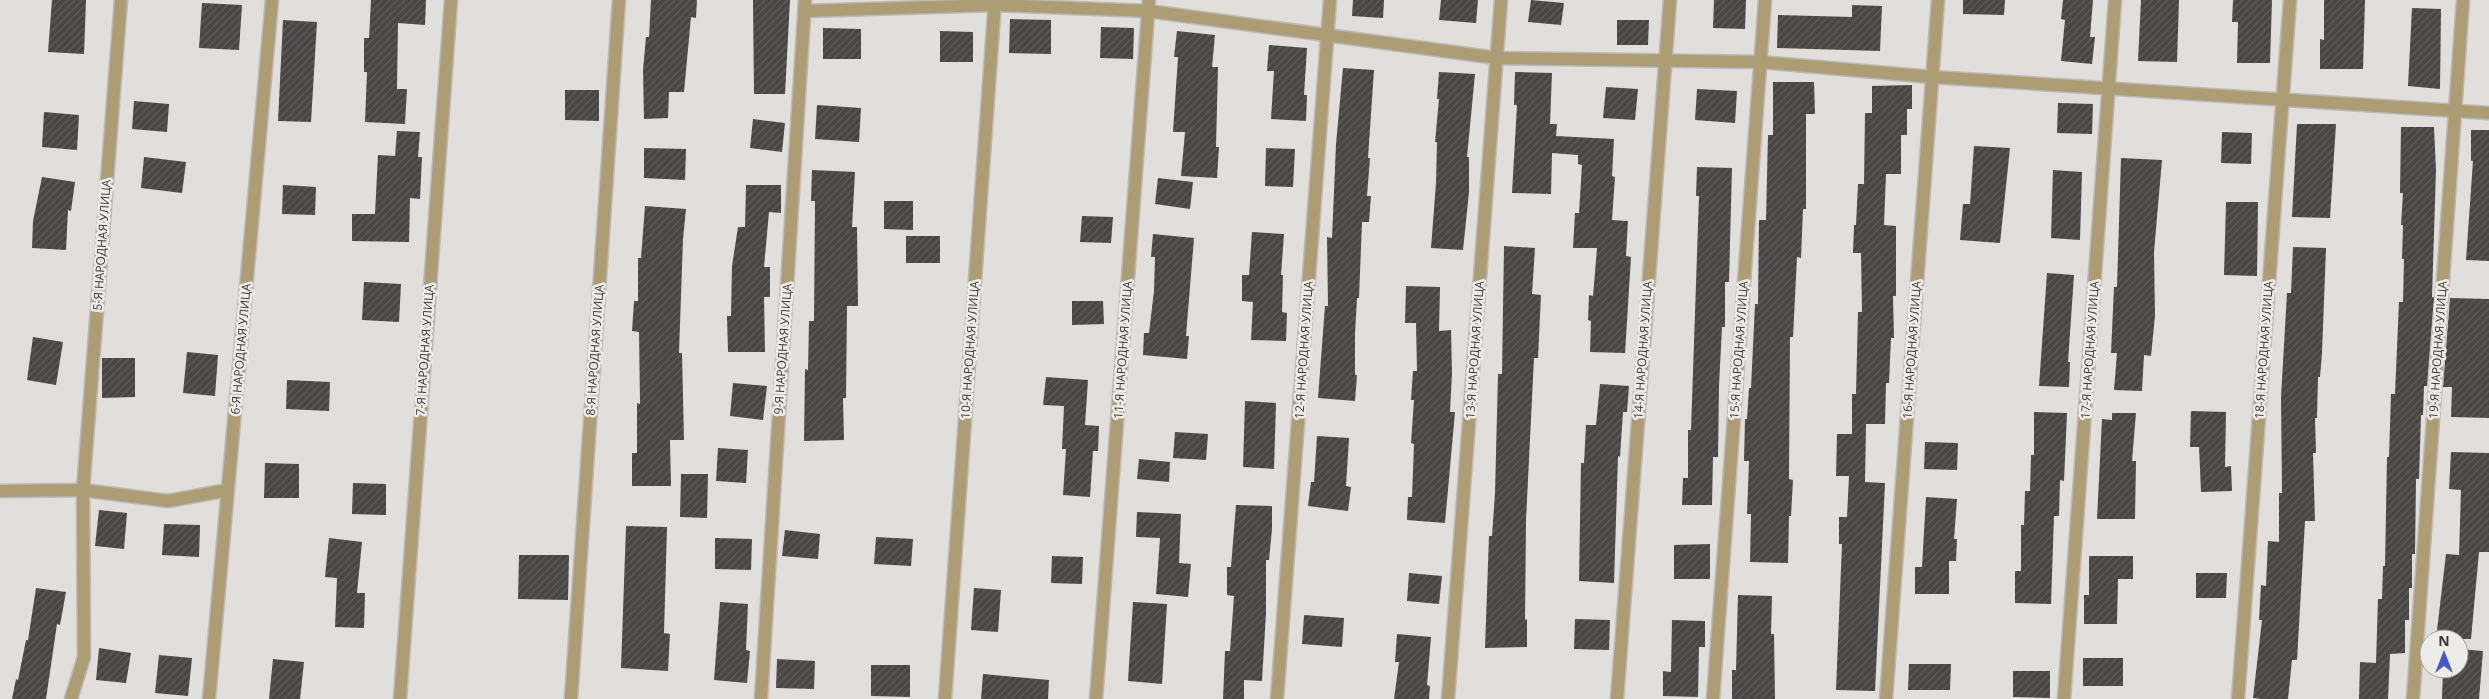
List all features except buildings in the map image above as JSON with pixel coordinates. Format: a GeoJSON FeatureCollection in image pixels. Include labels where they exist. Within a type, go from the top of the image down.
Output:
{"type":"FeatureCollection","features":[{"type":"Feature","properties":{"kind":"street","name":"5-Я НАРОДНАЯ УЛИЦА"},"geometry":{"type":"LineString","coordinates":[[71,699],[84,657],[82,490],[121,0]]}},
{"type":"Feature","properties":{"kind":"street","name":"6-Я НАРОДНАЯ УЛИЦА"},"geometry":{"type":"LineString","coordinates":[[209,699],[272,0]]}},
{"type":"Feature","properties":{"kind":"street","name":"7-Я НАРОДНАЯ УЛИЦА"},"geometry":{"type":"LineString","coordinates":[[400,699],[450,0]]}},
{"type":"Feature","properties":{"kind":"street","name":"8-Я НАРОДНАЯ УЛИЦА"},"geometry":{"type":"LineString","coordinates":[[572,699],[619,0]]}},
{"type":"Feature","properties":{"kind":"street","name":"12-Я НАРОДНАЯ УЛИЦА"},"geometry":{"type":"LineString","coordinates":[[1277,699],[1330,0]]}},
{"type":"Feature","properties":{"kind":"street","name":"13-Я НАРОДНАЯ УЛИЦА"},"geometry":{"type":"LineString","coordinates":[[1448,699],[1502,0]]}},
{"type":"Feature","properties":{"kind":"street","name":"14-Я НАРОДНАЯ УЛИЦА"},"geometry":{"type":"LineString","coordinates":[[1617,699],[1670,0]]}},
{"type":"Feature","properties":{"kind":"street","name":"15-Я НАРОДНАЯ УЛИЦА"},"geometry":{"type":"LineString","coordinates":[[1713,699],[1765,0]]}},
{"type":"Feature","properties":{"kind":"street","name":"16-Я НАРОДНАЯ УЛИЦА"},"geometry":{"type":"LineString","coordinates":[[1886,699],[1938,0]]}},
{"type":"Feature","properties":{"kind":"street","name":"17-Я НАРОДНАЯ УЛИЦА"},"geometry":{"type":"LineString","coordinates":[[2064,699],[2115,0]]}},
{"type":"Feature","properties":{"kind":"street","name":"18-Я НАРОДНАЯ УЛИЦА"},"geometry":{"type":"LineString","coordinates":[[2238,699],[2290,0]]}},
{"type":"Feature","properties":{"kind":"street","name":"19-Я НАРОДНАЯ УЛИЦА"},"geometry":{"type":"LineString","coordinates":[[2412,699],[2462,0]]}},
{"type":"Feature","properties":{"kind":"street"},"geometry":{"type":"LineString","coordinates":[[805,6],[995,2],[1149,6],[1328,35],[1497,58],[1760,62],[1932,77],[2110,87],[2489,113]]}},
{"type":"Feature","properties":{"kind":"street","name":"10-Я НАРОДНАЯ УЛИЦА"},"geometry":{"type":"LineString","coordinates":[[945,699],[995,2]]}},
{"type":"Feature","properties":{"kind":"street","name":"9-Я НАРОДНАЯ УЛИЦА"},"geometry":{"type":"LineString","coordinates":[[761,699],[805,6]]}},
{"type":"Feature","properties":{"kind":"street","name":"11-Я НАРОДНАЯ УЛИЦА"},"geometry":{"type":"LineString","coordinates":[[1096,699],[1149,6]]}},
{"type":"Feature","properties":{"kind":"street"},"geometry":{"type":"LineString","coordinates":[[0,491],[82,490],[168,501],[228,490]]}}]}
